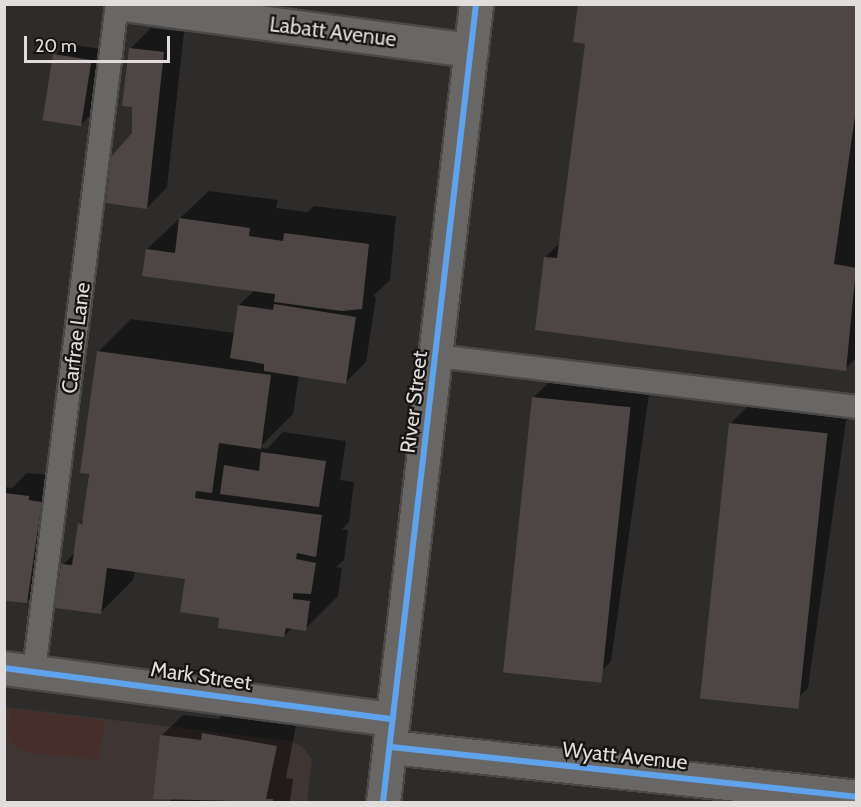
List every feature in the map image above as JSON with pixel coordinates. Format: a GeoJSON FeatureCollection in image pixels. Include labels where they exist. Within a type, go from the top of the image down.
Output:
{"type":"FeatureCollection","features":[{"type":"Feature","properties":{"kind":"street","name":"Labatt Avenue"},"geometry":{"type":"LineString","coordinates":[[124,4],[471,50]]}},
{"type":"Feature","properties":{"kind":"street","name":"River Street"},"geometry":{"type":"LineString","coordinates":[[383,802],[476,4]]}},
{"type":"Feature","properties":{"kind":"street","name":"Mark Street"},"geometry":{"type":"LineString","coordinates":[[20,669],[392,733]]}},
{"type":"Feature","properties":{"kind":"street","name":"Wyatt Avenue"},"geometry":{"type":"LineString","coordinates":[[392,733],[856,797]]}},
{"type":"Feature","properties":{"kind":"lane","name":"Carfrae Lane"},"geometry":{"type":"LineString","coordinates":[[20,669],[117,4]]}},
{"type":"Feature","properties":{"kind":"lane"},"geometry":{"type":"LineString","coordinates":[[436,356],[856,407]]}},
{"type":"Feature","properties":{"kind":"shaded area"},"geometry":{"type":"Polygon","coordinates":[[[5,707],[290,741],[303,747],[312,760],[307,802],[5,802],[5,707]]]}},
{"type":"Feature","properties":{"kind":"shaded area"},"geometry":{"type":"Polygon","coordinates":[[[10,708],[105,721],[98,760],[25,752],[13,745],[8,735],[10,708]]]}},
{"type":"Feature","properties":{"kind":"building"},"geometry":{"type":"Polygon","coordinates":[[[578,4],[856,4],[856,109],[834,264],[856,268],[846,371],[535,330],[544,257],[557,258],[585,44],[573,42],[578,4]]]}},
{"type":"Feature","properties":{"kind":"building"},"geometry":{"type":"Polygon","coordinates":[[[129,48],[164,52],[147,209],[106,203],[111,157],[132,133],[132,107],[122,106],[129,48]]]}},
{"type":"Feature","properties":{"kind":"building"},"geometry":{"type":"Polygon","coordinates":[[[53,54],[92,60],[81,126],[43,120],[53,54]]]}},
{"type":"Feature","properties":{"kind":"building"},"geometry":{"type":"Polygon","coordinates":[[[179,218],[250,228],[249,236],[283,241],[284,233],[369,244],[362,309],[342,311],[274,302],[275,294],[142,276],[146,249],[175,253],[179,218]]]}},
{"type":"Feature","properties":{"kind":"building"},"geometry":{"type":"Polygon","coordinates":[[[274,304],[356,317],[346,384],[264,371],[264,364],[230,358],[238,305],[273,310],[274,304]]]}},
{"type":"Feature","properties":{"kind":"building"},"geometry":{"type":"Polygon","coordinates":[[[97,351],[271,375],[261,449],[219,443],[212,493],[196,491],[195,498],[322,515],[316,557],[297,553],[296,559],[316,563],[311,594],[293,593],[293,599],[310,601],[306,631],[286,628],[284,637],[218,628],[219,618],[180,612],[185,579],[107,568],[101,614],[55,608],[61,564],[72,565],[78,523],[82,524],[89,474],[80,473],[97,351]]]}},
{"type":"Feature","properties":{"kind":"building"},"geometry":{"type":"Polygon","coordinates":[[[532,397],[630,407],[602,683],[503,672],[532,397]]]}},
{"type":"Feature","properties":{"kind":"building"},"geometry":{"type":"Polygon","coordinates":[[[729,423],[827,433],[799,709],[700,698],[729,423]]]}},
{"type":"Feature","properties":{"kind":"building"},"geometry":{"type":"Polygon","coordinates":[[[261,452],[326,461],[319,507],[220,494],[224,465],[259,471],[261,452]]]}},
{"type":"Feature","properties":{"kind":"building"},"geometry":{"type":"Polygon","coordinates":[[[5,493],[29,496],[29,500],[42,502],[27,603],[5,601],[5,493]]]}},
{"type":"Feature","properties":{"kind":"building"},"geometry":{"type":"Polygon","coordinates":[[[202,733],[277,746],[266,799],[273,799],[273,802],[153,799],[160,735],[201,740],[202,733]]]}},
{"type":"Feature","properties":{"kind":"cycle path"},"geometry":{"type":"LineString","coordinates":[[383,802],[476,4]]}},
{"type":"Feature","properties":{"kind":"cycle path"},"geometry":{"type":"LineString","coordinates":[[4,668],[393,719]]}},
{"type":"Feature","properties":{"kind":"cycle path"},"geometry":{"type":"LineString","coordinates":[[391,747],[856,797]]}}]}
